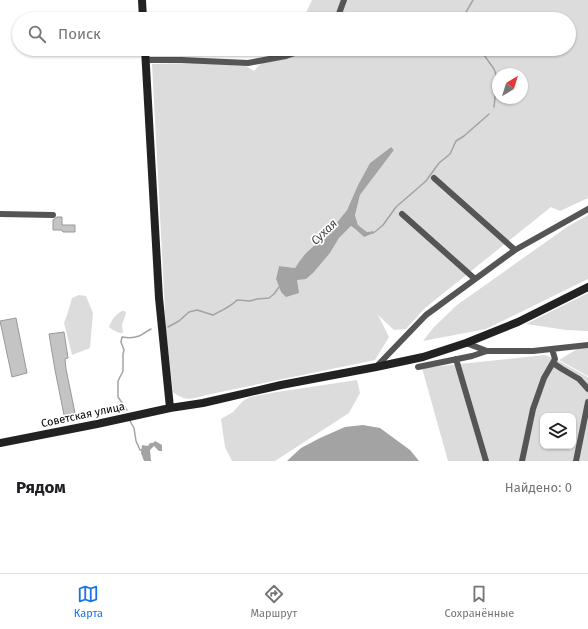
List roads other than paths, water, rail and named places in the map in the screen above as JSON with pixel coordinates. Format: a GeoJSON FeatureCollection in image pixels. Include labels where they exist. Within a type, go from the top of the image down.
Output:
{"type":"FeatureCollection","features":[{"type":"Feature","properties":{"kind":"main road"},"geometry":{"type":"LineString","coordinates":[[142,0],[143,12]]}},
{"type":"Feature","properties":{"kind":"main road"},"geometry":{"type":"LineString","coordinates":[[146,56],[159,298],[170,408]]}},
{"type":"Feature","properties":{"kind":"main road","name":"Советская улица"},"geometry":{"type":"LineString","coordinates":[[0,443],[170,408],[203,403],[281,385],[376,367],[423,356],[466,343],[518,322],[588,288]]}},
{"type":"Feature","properties":{"kind":"street"},"geometry":{"type":"LineString","coordinates":[[340,12],[344,0]]}},
{"type":"Feature","properties":{"kind":"street"},"geometry":{"type":"LineString","coordinates":[[146,60],[248,63],[286,56]]}},
{"type":"Feature","properties":{"kind":"street"},"geometry":{"type":"LineString","coordinates":[[434,178],[515,250]]}},
{"type":"Feature","properties":{"kind":"street"},"geometry":{"type":"LineString","coordinates":[[376,367],[426,315],[515,250],[588,209]]}},
{"type":"Feature","properties":{"kind":"street"},"geometry":{"type":"LineString","coordinates":[[0,214],[53,215]]}},
{"type":"Feature","properties":{"kind":"street"},"geometry":{"type":"LineString","coordinates":[[402,214],[475,279]]}},
{"type":"Feature","properties":{"kind":"street"},"geometry":{"type":"LineString","coordinates":[[466,343],[487,351]]}},
{"type":"Feature","properties":{"kind":"street"},"geometry":{"type":"LineString","coordinates":[[418,367],[472,356],[487,351],[533,351],[588,345]]}},
{"type":"Feature","properties":{"kind":"street"},"geometry":{"type":"LineString","coordinates":[[522,461],[533,409],[544,378],[555,359],[552,348]]}},
{"type":"Feature","properties":{"kind":"street"},"geometry":{"type":"LineString","coordinates":[[456,359],[486,461]]}},
{"type":"Feature","properties":{"kind":"street"},"geometry":{"type":"LineString","coordinates":[[553,363],[579,379],[588,389]]}},
{"type":"Feature","properties":{"kind":"street"},"geometry":{"type":"LineString","coordinates":[[576,461],[588,402]]}},
{"type":"Feature","properties":{"kind":"waterway","name":"Сухая"},"geometry":{"type":"LineString","coordinates":[[466,12],[473,0]]}},
{"type":"Feature","properties":{"kind":"waterway","name":"Сухая"},"geometry":{"type":"LineString","coordinates":[[485,56],[494,69],[497,78],[494,107]]}},
{"type":"Feature","properties":{"kind":"waterway","name":"Сухая"},"geometry":{"type":"LineString","coordinates":[[373,233],[383,225],[396,207],[426,181],[439,163],[450,154],[456,141],[489,114]]}},
{"type":"Feature","properties":{"kind":"waterway","name":"Сухая"},"geometry":{"type":"LineString","coordinates":[[168,327],[179,321],[189,312],[197,310],[213,315],[237,300],[250,301],[269,298],[279,287]]}},
{"type":"Feature","properties":{"kind":"waterway","name":"Сухая"},"geometry":{"type":"LineString","coordinates":[[127,410],[118,397],[118,381],[123,371],[124,350],[121,342],[122,337],[137,337],[151,329]]}},
{"type":"Feature","properties":{"kind":"waterway","name":"Сухая"},"geometry":{"type":"LineString","coordinates":[[130,421],[134,428],[136,441],[140,450],[142,450]]}}]}
